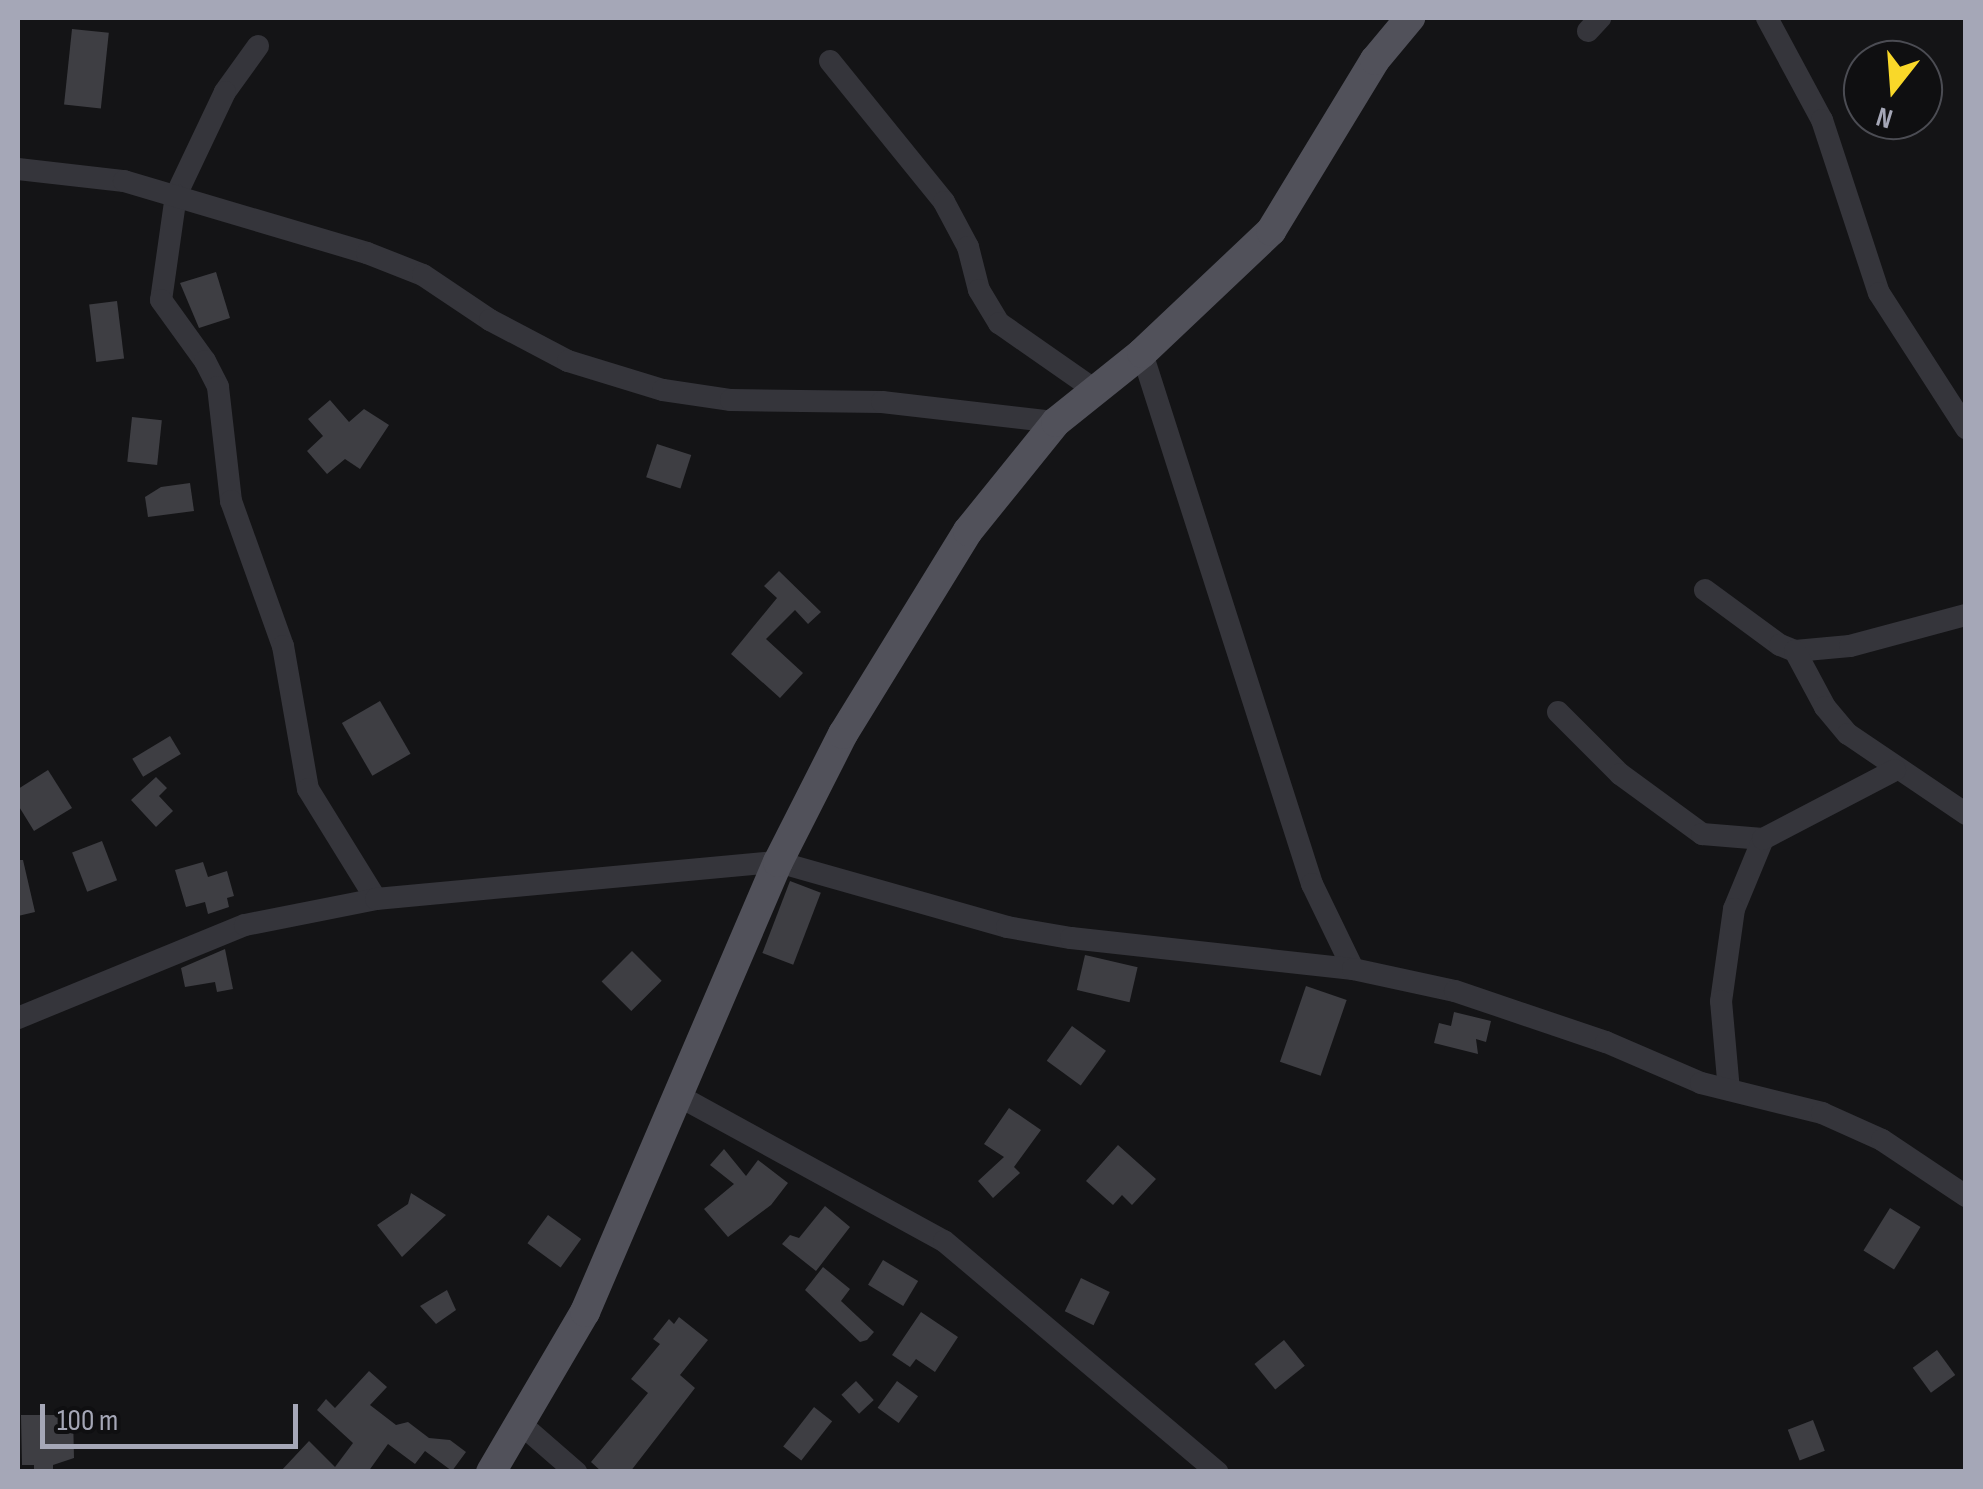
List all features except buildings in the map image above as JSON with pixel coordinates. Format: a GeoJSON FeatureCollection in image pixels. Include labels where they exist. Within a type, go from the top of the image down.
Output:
{"type":"FeatureCollection","features":[{"type":"Feature","properties":{"kind":"main road"},"geometry":{"type":"LineString","coordinates":[[491,1472],[585,1312],[778,862],[843,734],[968,531],[1056,422],[1142,353],[1271,231],[1375,60],[1410,18]]}},
{"type":"Feature","properties":{"kind":"street"},"geometry":{"type":"LineString","coordinates":[[1767,18],[1822,120],[1880,293],[1966,428]]}},
{"type":"Feature","properties":{"kind":"street"},"geometry":{"type":"LineString","coordinates":[[258,46],[225,92],[176,195],[161,300],[205,361],[218,387],[231,501],[283,646],[308,789],[376,899]]}},
{"type":"Feature","properties":{"kind":"street"},"geometry":{"type":"LineString","coordinates":[[830,61],[944,202],[968,248],[980,290],[999,323],[1096,390]]}},
{"type":"Feature","properties":{"kind":"street"},"geometry":{"type":"LineString","coordinates":[[18,168],[124,181],[404,266],[534,346],[582,366],[664,390],[731,400],[882,402],[1056,422]]}},
{"type":"Feature","properties":{"kind":"street"},"geometry":{"type":"LineString","coordinates":[[1142,353],[1312,884],[1353,969]]}},
{"type":"Feature","properties":{"kind":"street"},"geometry":{"type":"LineString","coordinates":[[1705,590],[1780,645],[1795,651],[1850,646],[1966,615]]}},
{"type":"Feature","properties":{"kind":"street"},"geometry":{"type":"LineString","coordinates":[[1795,651],[1806,678],[1836,720],[1895,770],[1966,814]]}},
{"type":"Feature","properties":{"kind":"street"},"geometry":{"type":"LineString","coordinates":[[1558,712],[1620,774],[1702,834],[1762,839],[1895,770]]}},
{"type":"Feature","properties":{"kind":"street"},"geometry":{"type":"LineString","coordinates":[[1729,1090],[1721,1001],[1734,910],[1762,839]]}},
{"type":"Feature","properties":{"kind":"street"},"geometry":{"type":"LineString","coordinates":[[18,1018],[244,926],[376,899],[778,862],[1023,930],[1353,969],[1455,991],[1729,1090],[1782,1100],[1854,1127],[1882,1140],[1966,1196]]}},
{"type":"Feature","properties":{"kind":"street"},"geometry":{"type":"LineString","coordinates":[[679,1096],[944,1241],[1217,1472]]}},
{"type":"Feature","properties":{"kind":"street"},"geometry":{"type":"LineString","coordinates":[[522,1425],[576,1472]]}}]}
